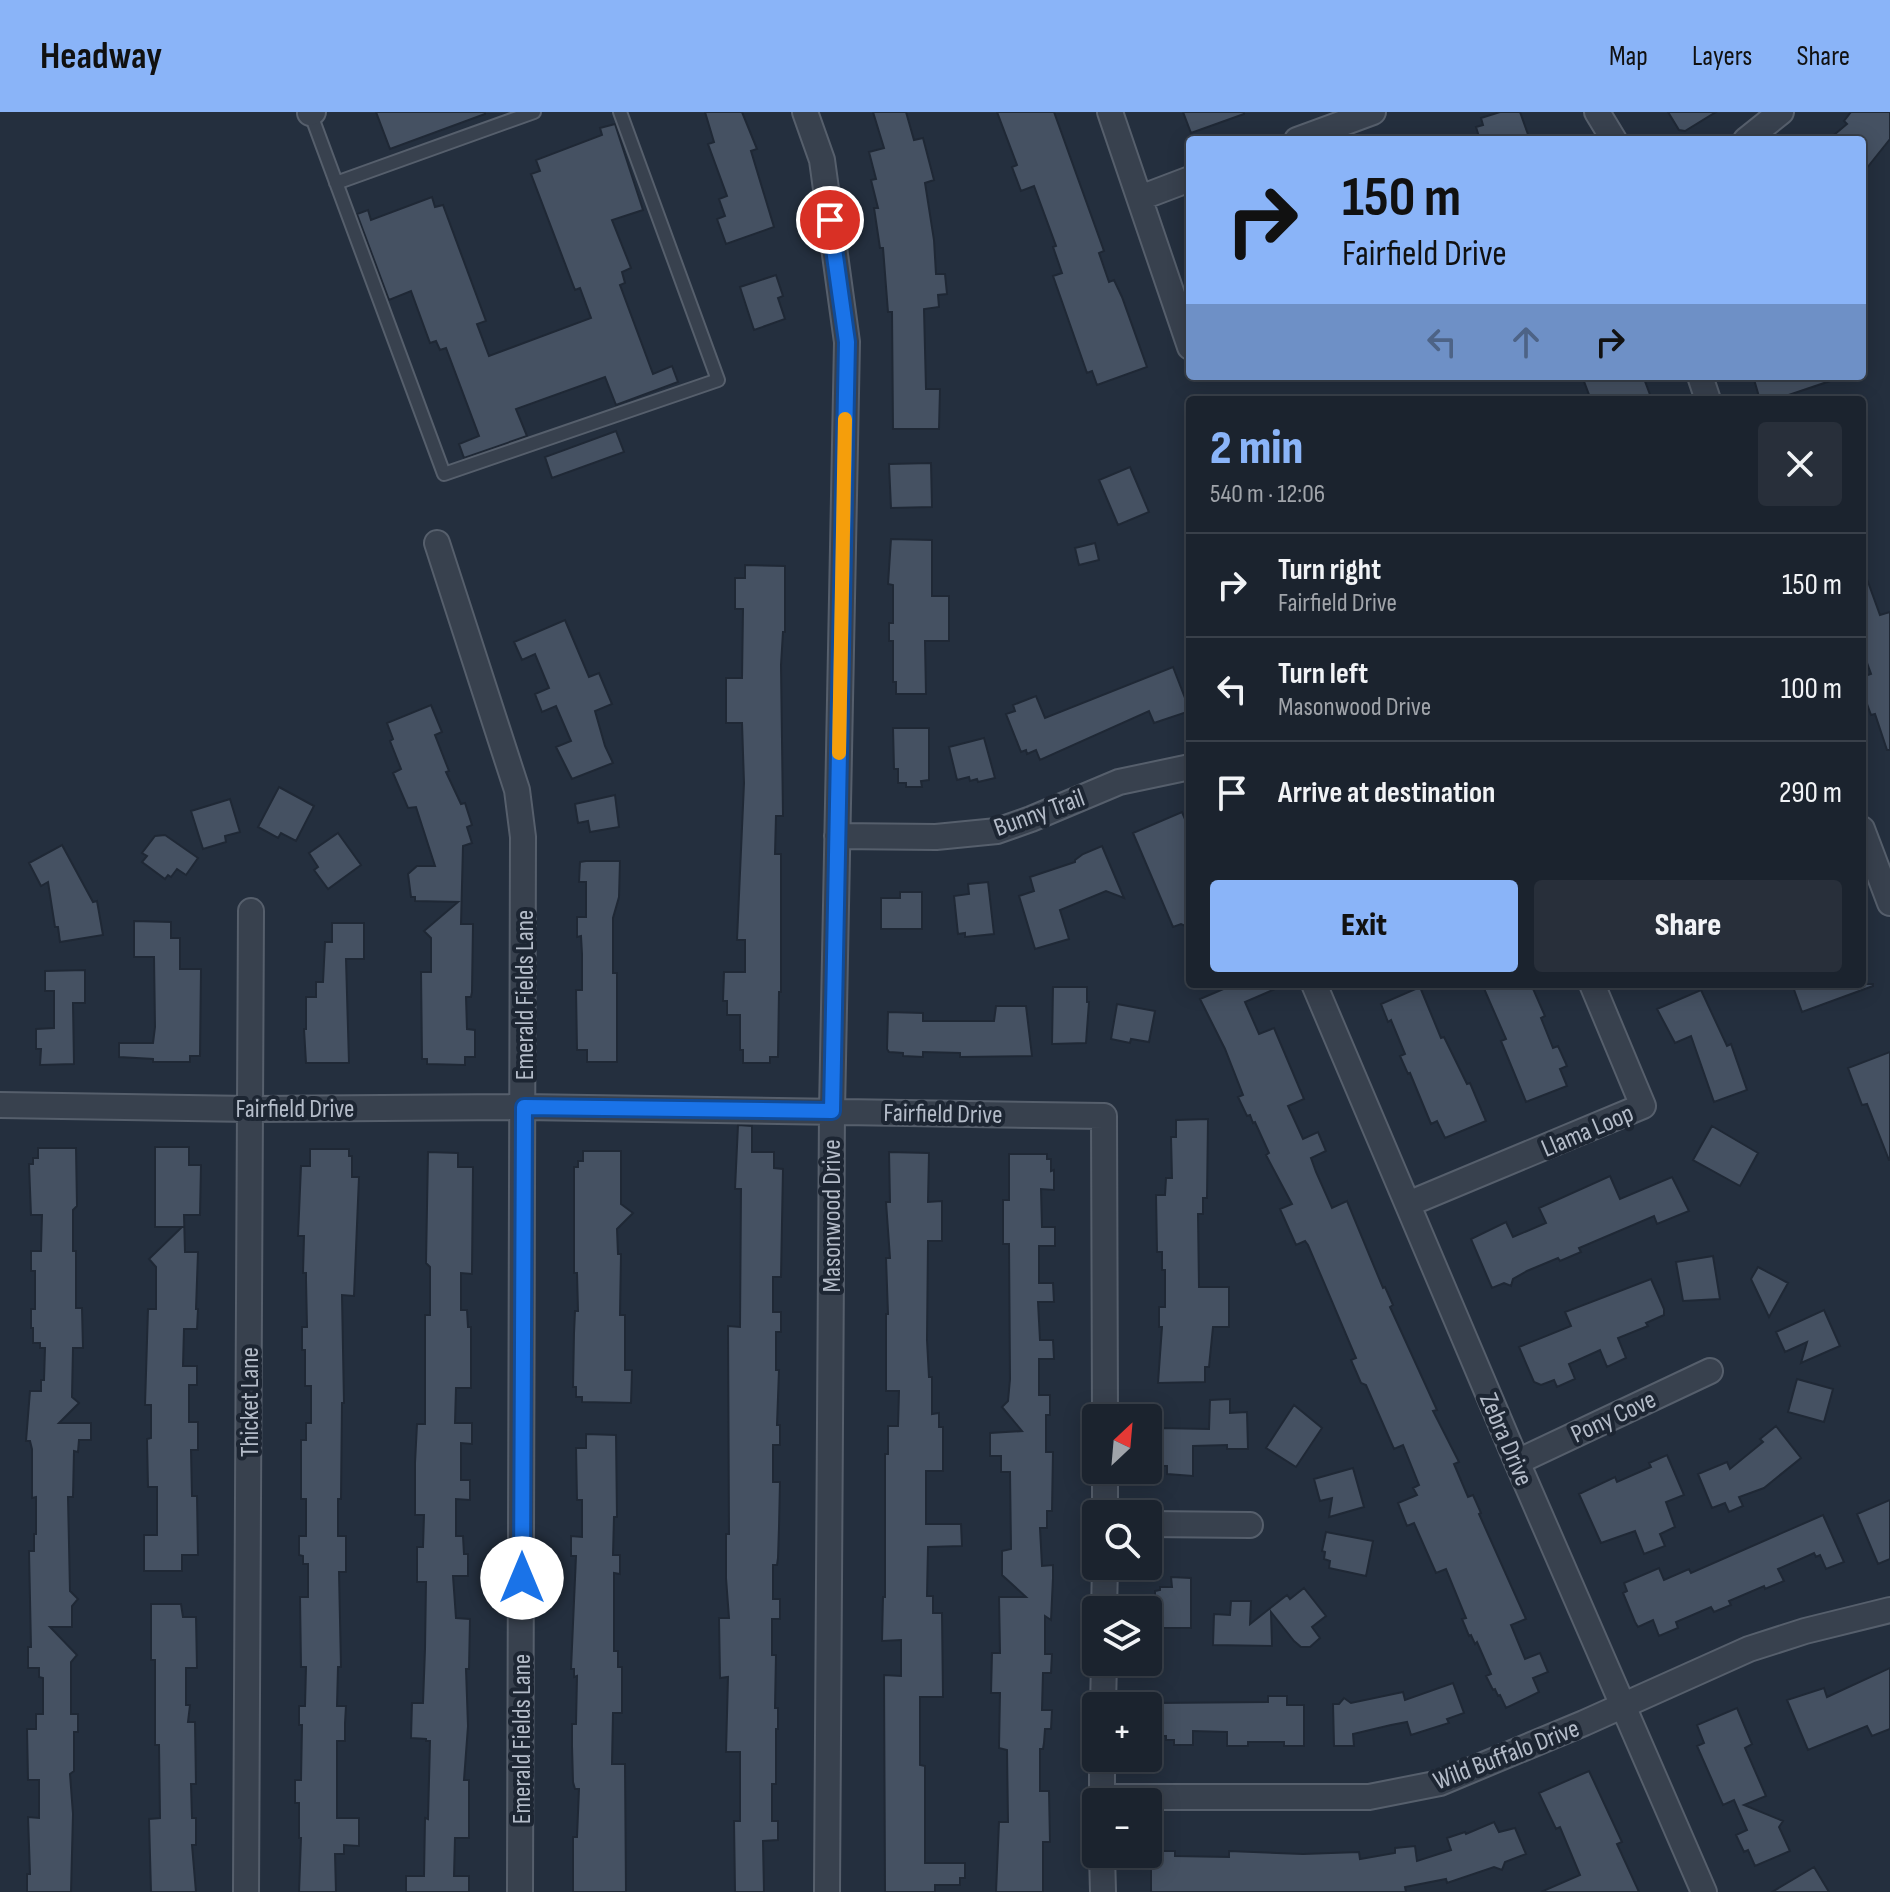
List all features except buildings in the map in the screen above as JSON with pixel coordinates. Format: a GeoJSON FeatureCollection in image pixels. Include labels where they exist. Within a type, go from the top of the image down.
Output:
{"type":"FeatureCollection","features":[{"type":"Feature","properties":{"kind":"street","name":"Masonwood Drive"},"geometry":{"type":"LineString","coordinates":[[805,112],[822,160],[847,342],[832,1111],[827,1892]]}},
{"type":"Feature","properties":{"kind":"street"},"geometry":{"type":"LineString","coordinates":[[1110,112],[1186,335]]}},
{"type":"Feature","properties":{"kind":"street"},"geometry":{"type":"LineString","coordinates":[[1308,136],[1373,112]]}},
{"type":"Feature","properties":{"kind":"street"},"geometry":{"type":"LineString","coordinates":[[1597,112],[1612,136]]}},
{"type":"Feature","properties":{"kind":"street"},"geometry":{"type":"LineString","coordinates":[[1751,136],[1781,112]]}},
{"type":"Feature","properties":{"kind":"street"},"geometry":{"type":"LineString","coordinates":[[1140,198],[1186,181]]}},
{"type":"Feature","properties":{"kind":"street","name":"Emerald Fields Lane"},"geometry":{"type":"LineString","coordinates":[[437,543],[517,790],[523,837],[520,1892]]}},
{"type":"Feature","properties":{"kind":"street","name":"Bunny Trail"},"geometry":{"type":"LineString","coordinates":[[837,836],[936,837],[997,831],[1119,782],[1186,768]]}},
{"type":"Feature","properties":{"kind":"street"},"geometry":{"type":"LineString","coordinates":[[1866,840],[1890,903]]}},
{"type":"Feature","properties":{"kind":"street","name":"Thicket Lane"},"geometry":{"type":"LineString","coordinates":[[246,1892],[251,911]]}},
{"type":"Feature","properties":{"kind":"street","name":"Zebra Drive"},"geometry":{"type":"LineString","coordinates":[[1316,988],[1704,1892]]}},
{"type":"Feature","properties":{"kind":"street","name":"Llama Loop"},"geometry":{"type":"LineString","coordinates":[[1408,1204],[1643,1106],[1594,988]]}},
{"type":"Feature","properties":{"kind":"street","name":"Fairfield Drive"},"geometry":{"type":"LineString","coordinates":[[0,1105],[250,1109],[524,1107],[1104,1116],[1105,1404]]}},
{"type":"Feature","properties":{"kind":"street","name":"Pony Cove"},"geometry":{"type":"LineString","coordinates":[[1517,1462],[1710,1371]]}},
{"type":"Feature","properties":{"kind":"street"},"geometry":{"type":"LineString","coordinates":[[1162,1524],[1250,1525]]}},
{"type":"Feature","properties":{"kind":"street","name":"Wild Buffalo Drive"},"geometry":{"type":"LineString","coordinates":[[1162,1799],[1369,1797],[1453,1778],[1749,1649],[1805,1631],[1890,1610]]}},
{"type":"Feature","properties":{"kind":"street"},"geometry":{"type":"LineString","coordinates":[[1102,1868],[1103,1892]]}},
{"type":"Feature","properties":{"kind":"lane"},"geometry":{"type":"LineString","coordinates":[[311,112],[444,474],[718,380],[620,112]]}},
{"type":"Feature","properties":{"kind":"lane"},"geometry":{"type":"LineString","coordinates":[[336,183],[534,112]]}},
{"type":"Feature","properties":{"kind":"slow traffic"},"geometry":{"type":"LineString","coordinates":[[839,753],[845,419]]}},
{"type":"Feature","properties":{"kind":"route"},"geometry":{"type":"LineString","coordinates":[[522,1578],[524,1107],[832,1111],[847,342],[830,220]]}}]}
